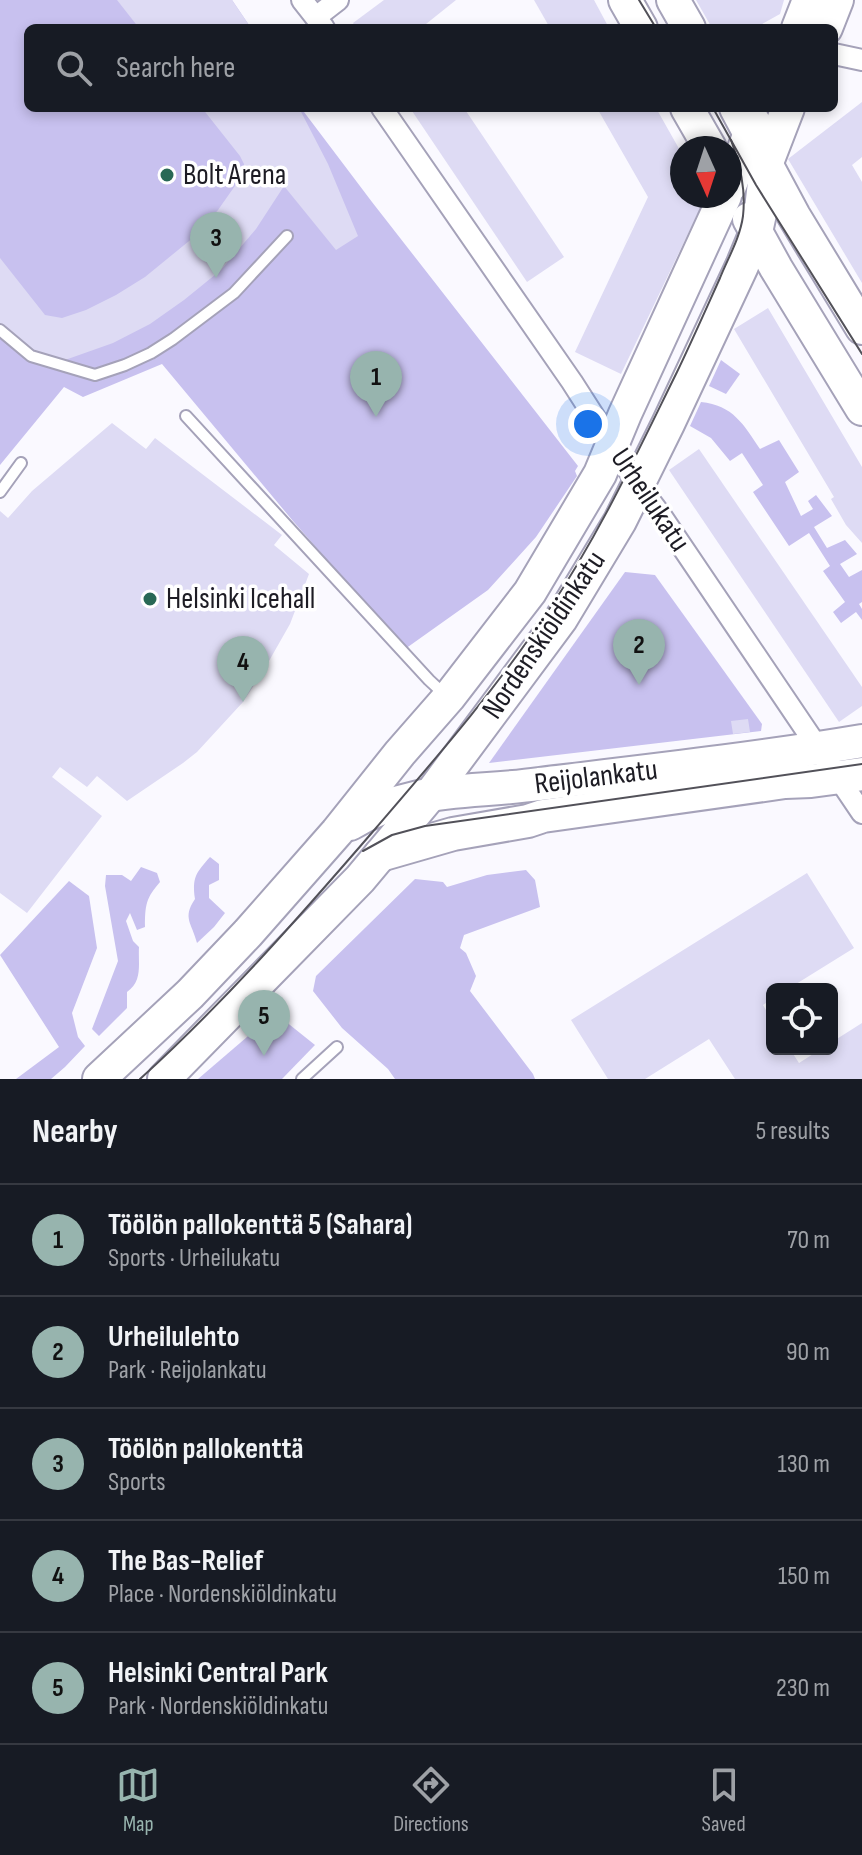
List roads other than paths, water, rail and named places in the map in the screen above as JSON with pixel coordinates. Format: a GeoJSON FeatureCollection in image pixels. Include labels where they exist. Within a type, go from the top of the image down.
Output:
{"type":"FeatureCollection","features":[{"type":"Feature","properties":{"kind":"main road"},"geometry":{"type":"LineString","coordinates":[[625,0],[639,24]]}},
{"type":"Feature","properties":{"kind":"main road"},"geometry":{"type":"LineString","coordinates":[[673,0],[687,24]]}},
{"type":"Feature","properties":{"kind":"main road"},"geometry":{"type":"LineString","coordinates":[[800,24],[809,0]]}},
{"type":"Feature","properties":{"kind":"main road"},"geometry":{"type":"LineString","coordinates":[[828,24],[837,0]]}},
{"type":"Feature","properties":{"kind":"main road"},"geometry":{"type":"LineString","coordinates":[[689,112],[703,136]]}},
{"type":"Feature","properties":{"kind":"main road","name":"Nordenskiöldinkatu"},"geometry":{"type":"LineString","coordinates":[[164,1079],[264,979],[380,855],[431,794],[561,619],[596,563],[638,485],[737,277],[756,232],[766,165],[786,112]]}},
{"type":"Feature","properties":{"kind":"main road"},"geometry":{"type":"LineString","coordinates":[[749,116],[766,165],[862,328]]}},
{"type":"Feature","properties":{"kind":"main road"},"geometry":{"type":"LineString","coordinates":[[742,141],[749,116]]}},
{"type":"Feature","properties":{"kind":"main road"},"geometry":{"type":"LineString","coordinates":[[742,207],[862,409]]}},
{"type":"Feature","properties":{"kind":"main road","name":"Nordenskiöldinkatu"},"geometry":{"type":"LineString","coordinates":[[99,1079],[190,994],[248,933],[449,697],[530,592],[600,474],[719,208]]}},
{"type":"Feature","properties":{"kind":"main road","name":"Reijolankatu"},"geometry":{"type":"LineString","coordinates":[[337,832],[372,811],[431,794],[529,786],[862,741]]}},
{"type":"Feature","properties":{"kind":"main road","name":"Reijolankatu"},"geometry":{"type":"LineString","coordinates":[[380,855],[453,834],[543,816],[849,776]]}},
{"type":"Feature","properties":{"kind":"street"},"geometry":{"type":"LineString","coordinates":[[302,0],[320,22],[338,0]]}},
{"type":"Feature","properties":{"kind":"street"},"geometry":{"type":"LineString","coordinates":[[838,55],[862,60]]}},
{"type":"Feature","properties":{"kind":"street","name":"Urheilukatu"},"geometry":{"type":"LineString","coordinates":[[385,112],[572,382],[638,485],[817,748],[849,776],[862,813]]}},
{"type":"Feature","properties":{"kind":"lane"},"geometry":{"type":"LineString","coordinates":[[0,330],[31,356],[95,375],[125,365],[173,339],[234,293],[287,236]]}},
{"type":"Feature","properties":{"kind":"lane"},"geometry":{"type":"LineString","coordinates":[[186,416],[431,682],[449,697]]}},
{"type":"Feature","properties":{"kind":"lane"},"geometry":{"type":"LineString","coordinates":[[0,492],[21,463]]}},
{"type":"Feature","properties":{"kind":"lane"},"geometry":{"type":"LineString","coordinates":[[302,1079],[337,1047]]}},
{"type":"Feature","properties":{"kind":"tram line"},"geometry":{"type":"LineString","coordinates":[[639,0],[654,24]]}},
{"type":"Feature","properties":{"kind":"tram line"},"geometry":{"type":"LineString","coordinates":[[715,112],[756,185],[862,354]]}},
{"type":"Feature","properties":{"kind":"tram line"},"geometry":{"type":"LineString","coordinates":[[140,1079],[232,989],[376,828],[487,695],[567,582],[647,433],[737,240],[743,216],[742,181]]}},
{"type":"Feature","properties":{"kind":"tram line"},"geometry":{"type":"LineString","coordinates":[[363,851],[392,835],[425,826],[862,764]]}},
{"type":"Feature","properties":{"kind":"place","name":"Bolt Arena"},"geometry":{"type":"Point","coordinates":[167,175]}},
{"type":"Feature","properties":{"kind":"place","name":"Töölön pallokenttä"},"geometry":{"type":"Point","coordinates":[216,278]}},
{"type":"Feature","properties":{"kind":"place","name":"Töölön pallokenttä 5 (Sahara)"},"geometry":{"type":"Point","coordinates":[376,417]}},
{"type":"Feature","properties":{"kind":"place","name":"Helsinki Icehall"},"geometry":{"type":"Point","coordinates":[150,599]}},
{"type":"Feature","properties":{"kind":"place","name":"Urheilulehto"},"geometry":{"type":"Point","coordinates":[639,685]}},
{"type":"Feature","properties":{"kind":"place","name":"The Bas-Relief"},"geometry":{"type":"Point","coordinates":[243,702]}},
{"type":"Feature","properties":{"kind":"place","name":"Helsinki Central Park"},"geometry":{"type":"Point","coordinates":[264,1056]}}]}
